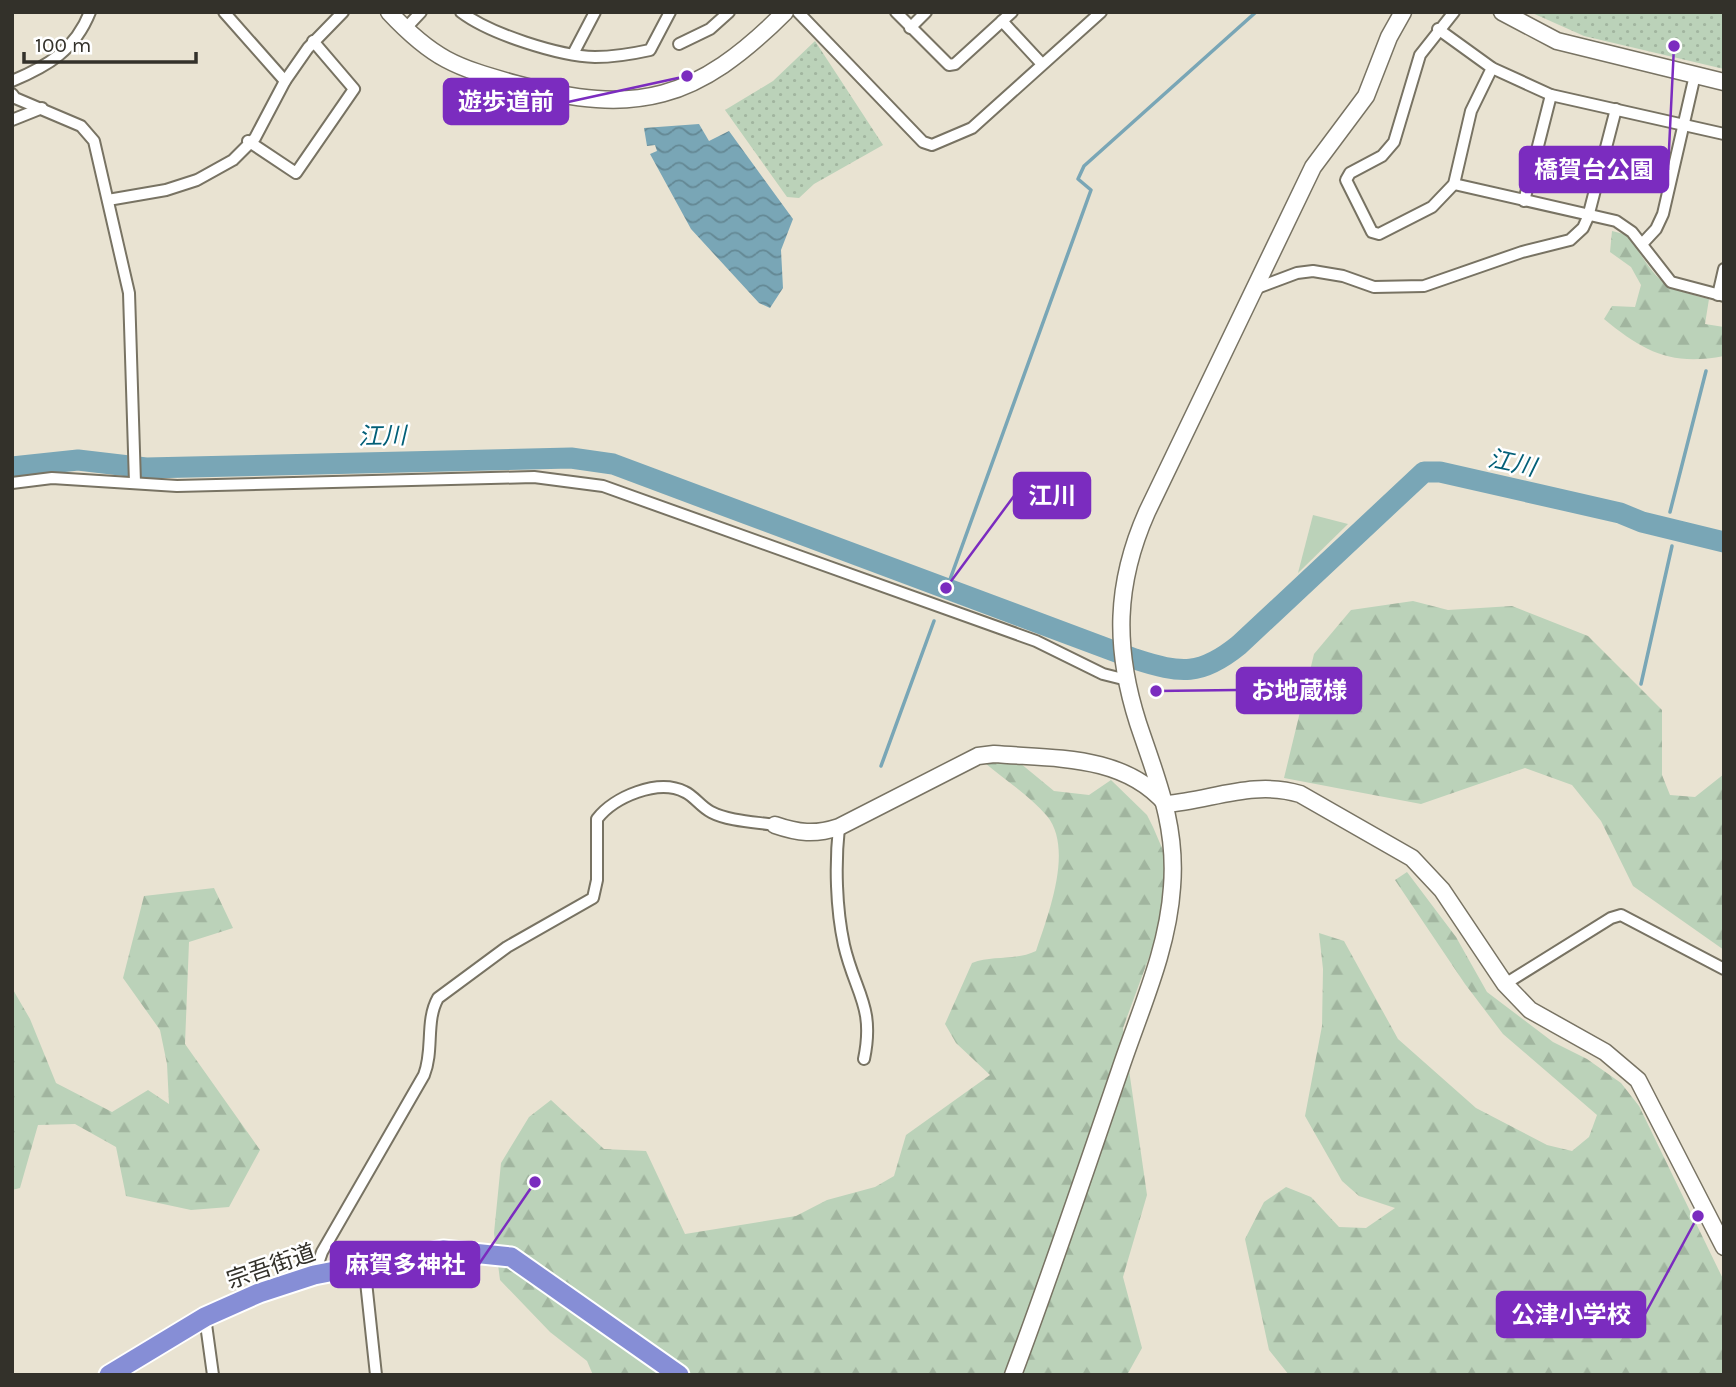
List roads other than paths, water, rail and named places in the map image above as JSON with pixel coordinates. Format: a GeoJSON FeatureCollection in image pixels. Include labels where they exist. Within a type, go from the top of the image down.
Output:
{"type":"FeatureCollection","features":[{"type":"Feature","properties":{"kind":"highway","name":"宗吾街道"},"geometry":{"type":"LineString","coordinates":[[108,1375],[205,1317],[259,1293],[314,1275],[364,1263],[443,1250],[511,1257],[679,1375]]}},
{"type":"Feature","properties":{"kind":"street"},"geometry":{"type":"LineString","coordinates":[[12,81],[52,63],[66,50],[90,12]]}},
{"type":"Feature","properties":{"kind":"street"},"geometry":{"type":"LineString","coordinates":[[224,12],[285,81]]}},
{"type":"Feature","properties":{"kind":"street"},"geometry":{"type":"LineString","coordinates":[[388,12],[425,47],[460,68],[561,96],[623,99],[670,91],[714,72],[749,48],[785,12]]}},
{"type":"Feature","properties":{"kind":"street"},"geometry":{"type":"LineString","coordinates":[[405,29],[421,12]]}},
{"type":"Feature","properties":{"kind":"street"},"geometry":{"type":"LineString","coordinates":[[461,12],[494,30],[573,54],[593,57],[649,50],[670,12]]}},
{"type":"Feature","properties":{"kind":"street"},"geometry":{"type":"LineString","coordinates":[[573,54],[595,12]]}},
{"type":"Feature","properties":{"kind":"street"},"geometry":{"type":"LineString","coordinates":[[679,44],[710,29],[730,12]]}},
{"type":"Feature","properties":{"kind":"street"},"geometry":{"type":"LineString","coordinates":[[798,12],[923,142],[932,145],[972,128],[1041,63],[1101,12]]}},
{"type":"Feature","properties":{"kind":"street"},"geometry":{"type":"LineString","coordinates":[[896,12],[949,65],[955,64],[1012,12]]}},
{"type":"Feature","properties":{"kind":"street"},"geometry":{"type":"LineString","coordinates":[[910,28],[926,12]]}},
{"type":"Feature","properties":{"kind":"street"},"geometry":{"type":"LineString","coordinates":[[1013,1375],[1167,932],[1173,852],[1166,804],[1126,675],[1121,637],[1124,582],[1137,535],[1318,158],[1366,96],[1389,37],[1403,12]]}},
{"type":"Feature","properties":{"kind":"street"},"geometry":{"type":"LineString","coordinates":[[1454,12],[1438,29],[1415,68],[1394,142],[1382,156],[1350,173],[1346,180],[1369,229],[1379,234],[1432,207],[1454,184],[1471,111],[1492,68]]}},
{"type":"Feature","properties":{"kind":"street"},"geometry":{"type":"LineString","coordinates":[[1502,12],[1557,41],[1724,82]]}},
{"type":"Feature","properties":{"kind":"street"},"geometry":{"type":"LineString","coordinates":[[108,200],[166,190],[197,180],[233,160],[248,141],[255,138],[285,81],[313,41],[337,14]]}},
{"type":"Feature","properties":{"kind":"street"},"geometry":{"type":"LineString","coordinates":[[1002,21],[1041,63]]}},
{"type":"Feature","properties":{"kind":"street"},"geometry":{"type":"LineString","coordinates":[[1438,29],[1492,68],[1551,95],[1724,134]]}},
{"type":"Feature","properties":{"kind":"street"},"geometry":{"type":"LineString","coordinates":[[248,141],[296,173],[354,89],[313,41]]}},
{"type":"Feature","properties":{"kind":"street"},"geometry":{"type":"LineString","coordinates":[[1642,244],[1661,222],[1695,75]]}},
{"type":"Feature","properties":{"kind":"street"},"geometry":{"type":"LineString","coordinates":[[12,94],[81,126],[94,141],[129,293],[135,483]]}},
{"type":"Feature","properties":{"kind":"street"},"geometry":{"type":"LineString","coordinates":[[1524,201],[1551,95]]}},
{"type":"Feature","properties":{"kind":"street"},"geometry":{"type":"LineString","coordinates":[[12,120],[42,108]]}},
{"type":"Feature","properties":{"kind":"street"},"geometry":{"type":"LineString","coordinates":[[1257,288],[1297,273],[1313,271],[1343,276],[1374,287],[1424,286],[1522,252],[1570,240],[1583,228],[1590,213],[1616,110]]}},
{"type":"Feature","properties":{"kind":"street"},"geometry":{"type":"LineString","coordinates":[[1454,184],[1590,213],[1625,226],[1671,282],[1721,295],[1724,269]]}},
{"type":"Feature","properties":{"kind":"street"},"geometry":{"type":"LineString","coordinates":[[12,483],[52,478],[177,486],[534,477],[604,486],[1036,641],[1103,674],[1126,675]]}},
{"type":"Feature","properties":{"kind":"street"},"geometry":{"type":"LineString","coordinates":[[314,1275],[322,1252],[424,1075],[430,1059],[431,1010],[438,998],[507,947],[587,904],[593,898],[597,880],[597,819],[605,809],[657,786],[685,792],[711,812],[723,816],[775,825],[796,832],[819,833],[839,827],[978,756],[994,754],[1098,762],[1123,773],[1166,804],[1255,788],[1285,789],[1300,794],[1412,858],[1442,890],[1505,984],[1530,1010],[1605,1052],[1638,1080],[1724,1247]]}},
{"type":"Feature","properties":{"kind":"street"},"geometry":{"type":"LineString","coordinates":[[839,827],[835,858],[843,943],[868,1016],[869,1031],[864,1059]]}},
{"type":"Feature","properties":{"kind":"street"},"geometry":{"type":"LineString","coordinates":[[1505,984],[1611,918],[1622,915],[1724,969]]}},
{"type":"Feature","properties":{"kind":"street"},"geometry":{"type":"LineString","coordinates":[[364,1263],[376,1375]]}},
{"type":"Feature","properties":{"kind":"street"},"geometry":{"type":"LineString","coordinates":[[205,1317],[212,1375]]}},
{"type":"Feature","properties":{"kind":"water"},"geometry":{"type":"Polygon","coordinates":[[[699,124],[709,141],[729,131],[793,219],[781,250],[783,288],[770,308],[759,303],[691,229],[650,154],[657,151],[655,145],[647,146],[644,128],[699,124]]]}},
{"type":"Feature","properties":{"kind":"waterway"},"geometry":{"type":"LineString","coordinates":[[944,596],[1091,190],[1078,179],[1084,166],[1256,12]]}},
{"type":"Feature","properties":{"kind":"waterway"},"geometry":{"type":"LineString","coordinates":[[1670,512],[1706,371]]}},
{"type":"Feature","properties":{"kind":"waterway","name":"江川"},"geometry":{"type":"LineString","coordinates":[[12,467],[78,460],[146,468],[571,458],[613,464],[1135,659],[1178,669],[1202,667],[1239,645],[1424,472],[1440,472],[1620,513],[1642,522],[1724,542]]}},
{"type":"Feature","properties":{"kind":"waterway","name":"江川"},"geometry":{"type":"LineString","coordinates":[[1665,528],[1667,521]]}},
{"type":"Feature","properties":{"kind":"waterway","name":"江川"},"geometry":{"type":"LineString","coordinates":[[1673,536],[1674,530]]}},
{"type":"Feature","properties":{"kind":"waterway"},"geometry":{"type":"LineString","coordinates":[[1641,684],[1672,546]]}},
{"type":"Feature","properties":{"kind":"waterway"},"geometry":{"type":"LineString","coordinates":[[881,766],[934,621]]}},
{"type":"Feature","properties":{"kind":"place","name":"橋賀台公園"},"geometry":{"type":"Point","coordinates":[1674,46]}},
{"type":"Feature","properties":{"kind":"place","name":"遊歩道前"},"geometry":{"type":"Point","coordinates":[687,76]}},
{"type":"Feature","properties":{"kind":"place","name":"江川"},"geometry":{"type":"Point","coordinates":[946,588]}},
{"type":"Feature","properties":{"kind":"place","name":"お地蔵様"},"geometry":{"type":"Point","coordinates":[1156,691]}},
{"type":"Feature","properties":{"kind":"place","name":"麻賀多神社"},"geometry":{"type":"Point","coordinates":[535,1182]}},
{"type":"Feature","properties":{"kind":"place","name":"公津小学校"},"geometry":{"type":"Point","coordinates":[1698,1216]}}]}
